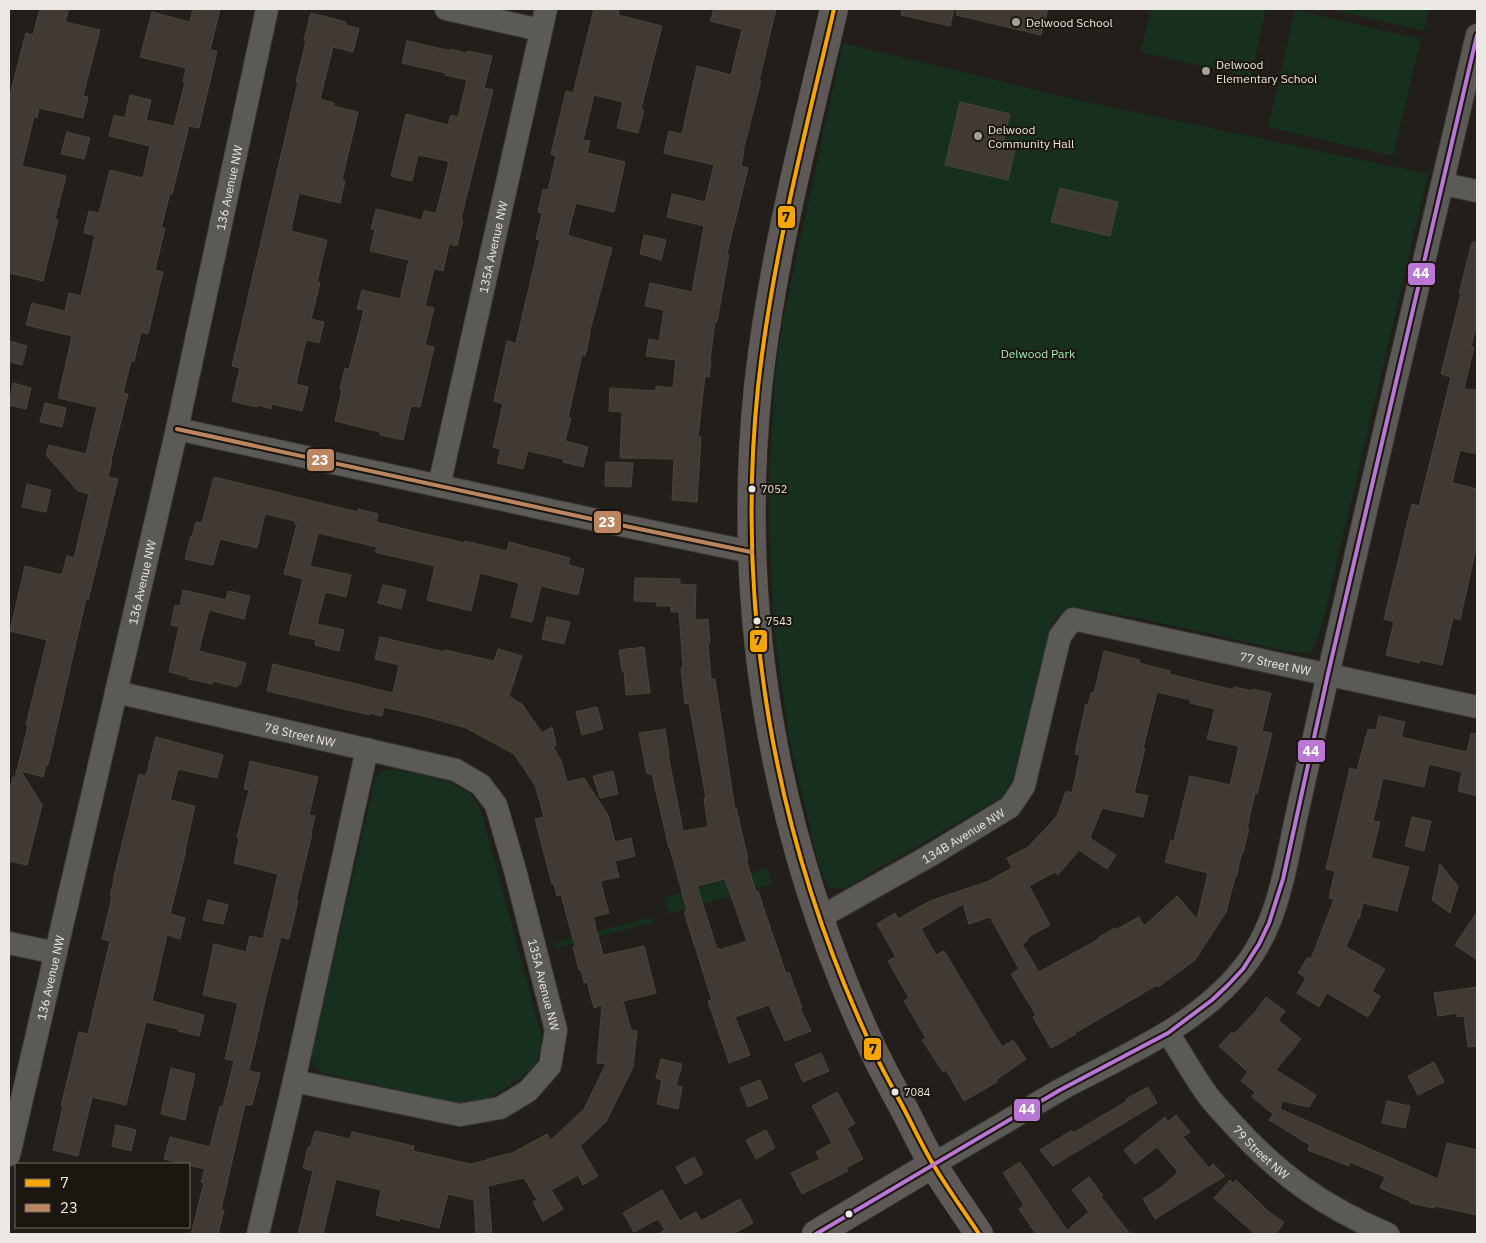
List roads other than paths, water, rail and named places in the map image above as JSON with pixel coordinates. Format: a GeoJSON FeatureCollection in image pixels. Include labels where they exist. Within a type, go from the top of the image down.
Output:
{"type":"FeatureCollection","features":[{"type":"Feature","properties":{"kind":"street","name":"136 Avenue NW"},"geometry":{"type":"LineString","coordinates":[[9,1155],[177,429],[267,9]]}},
{"type":"Feature","properties":{"kind":"street"},"geometry":{"type":"LineString","coordinates":[[446,9],[543,19]]}},
{"type":"Feature","properties":{"kind":"street"},"geometry":{"type":"LineString","coordinates":[[834,9],[777,262],[766,324],[758,388],[753,451],[751,552],[758,643],[771,733],[792,825],[819,918],[842,979],[869,1041],[933,1164],[979,1234]]}},
{"type":"Feature","properties":{"kind":"street","name":"135A Avenue NW"},"geometry":{"type":"LineString","coordinates":[[439,486],[543,19]]}},
{"type":"Feature","properties":{"kind":"street"},"geometry":{"type":"LineString","coordinates":[[816,1234],[1060,1090],[1168,1033],[1212,1000],[1252,957],[1269,923],[1282,879],[1477,35]]}},
{"type":"Feature","properties":{"kind":"street"},"geometry":{"type":"LineString","coordinates":[[1443,184],[1477,191]]}},
{"type":"Feature","properties":{"kind":"street"},"geometry":{"type":"LineString","coordinates":[[177,429],[751,552]]}},
{"type":"Feature","properties":{"kind":"street","name":"77 Street NW"},"geometry":{"type":"LineString","coordinates":[[1073,619],[1477,707]]}},
{"type":"Feature","properties":{"kind":"street","name":"134B Avenue NW"},"geometry":{"type":"LineString","coordinates":[[819,918],[931,855],[1010,807],[1024,786],[1060,636],[1073,619]]}},
{"type":"Feature","properties":{"kind":"street","name":"78 Street NW"},"geometry":{"type":"LineString","coordinates":[[116,692],[456,770],[481,785]]}},
{"type":"Feature","properties":{"kind":"street"},"geometry":{"type":"LineString","coordinates":[[258,1234],[294,1081],[367,749]]}},
{"type":"Feature","properties":{"kind":"street","name":"135A Avenue NW"},"geometry":{"type":"LineString","coordinates":[[294,1081],[460,1115],[500,1108],[528,1091],[550,1066],[556,1030],[516,870],[496,805],[481,785]]}},
{"type":"Feature","properties":{"kind":"street"},"geometry":{"type":"LineString","coordinates":[[9,943],[56,953]]}},
{"type":"Feature","properties":{"kind":"street","name":"79 Street NW"},"geometry":{"type":"LineString","coordinates":[[1168,1033],[1209,1098],[1254,1148],[1306,1190],[1364,1224],[1388,1234]]}},
{"type":"Feature","properties":{"kind":"place","name":"Delwood School"},"geometry":{"type":"Point","coordinates":[1016,22]}},
{"type":"Feature","properties":{"kind":"place","name":"Delwood Elementary School"},"geometry":{"type":"Point","coordinates":[1206,71]}},
{"type":"Feature","properties":{"kind":"place","name":"Delwood Community Hall"},"geometry":{"type":"Point","coordinates":[978,136]}},
{"type":"Feature","properties":{"kind":"place","name":"7052"},"geometry":{"type":"Point","coordinates":[752,489]}},
{"type":"Feature","properties":{"kind":"place","name":"7543"},"geometry":{"type":"Point","coordinates":[757,621]}},
{"type":"Feature","properties":{"kind":"place","name":"7084"},"geometry":{"type":"Point","coordinates":[895,1092]}},
{"type":"Feature","properties":{"kind":"park label","name":"Delwood Park"},"geometry":{"type":"Point","coordinates":[1038,353]}}]}
